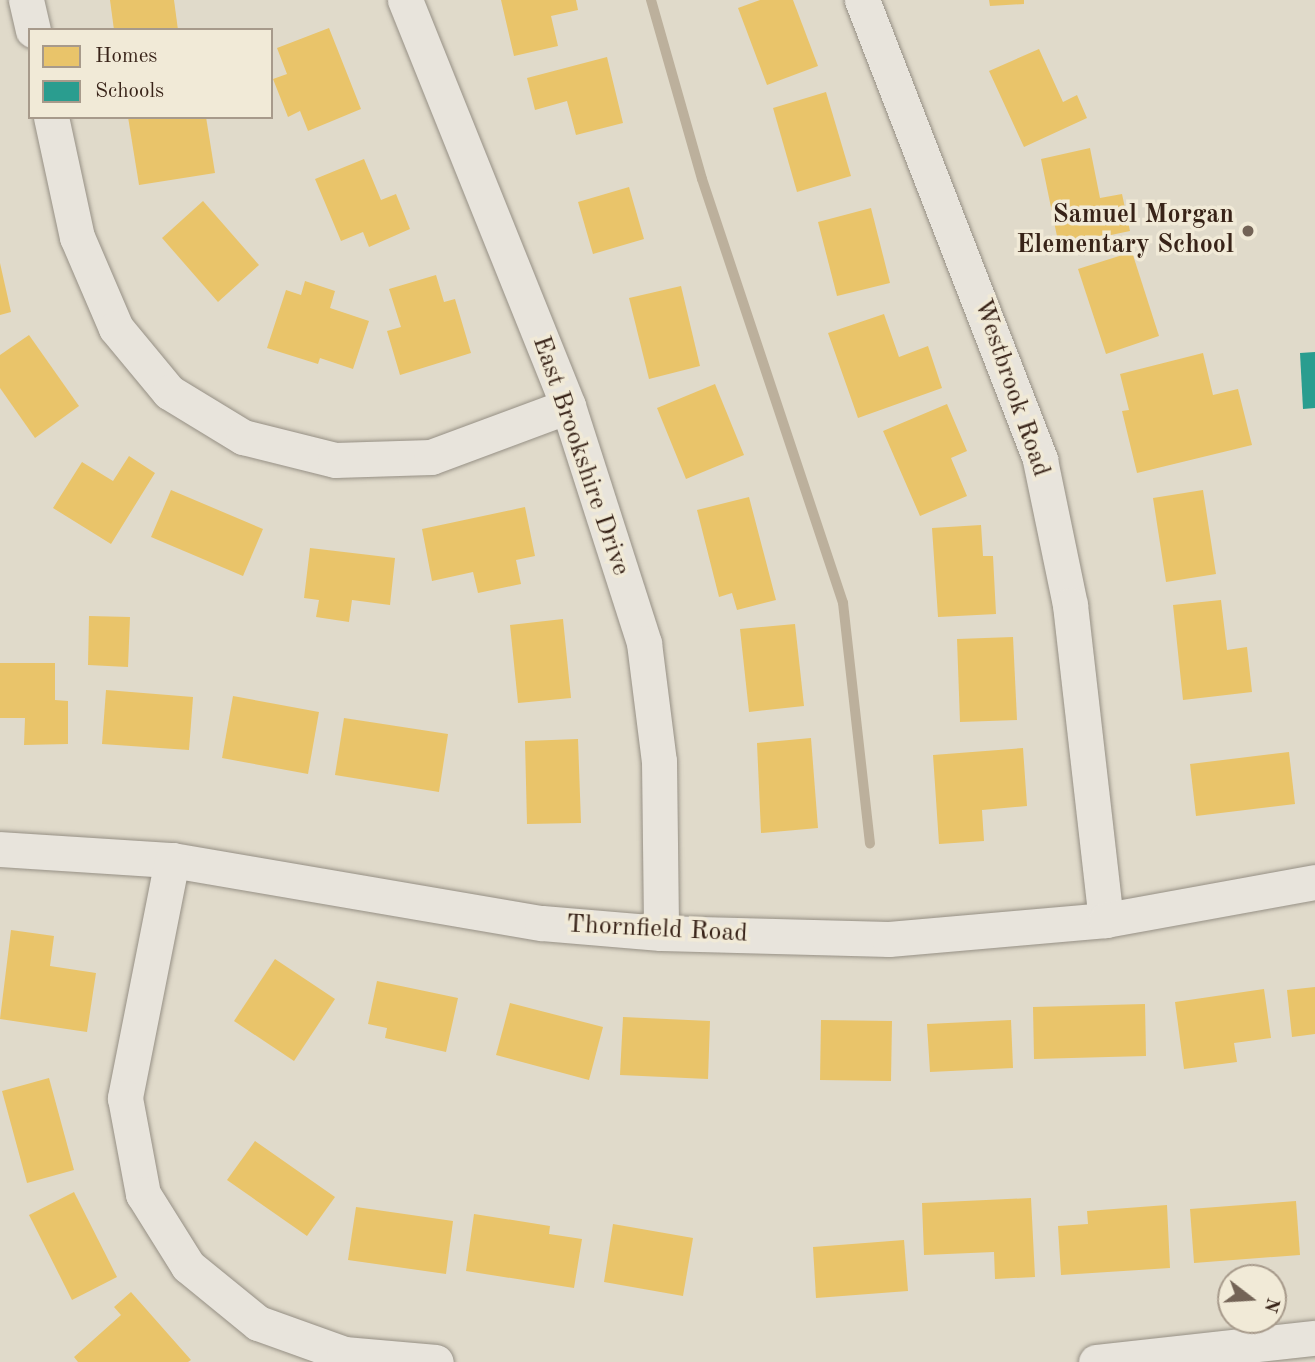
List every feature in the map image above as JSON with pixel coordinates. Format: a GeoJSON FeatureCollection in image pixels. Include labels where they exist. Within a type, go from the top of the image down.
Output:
{"type":"FeatureCollection","features":[{"type":"Feature","properties":{"kind":"street"},"geometry":{"type":"LineString","coordinates":[[26,0],[33,28]]}},
{"type":"Feature","properties":{"kind":"street","name":"East Brookshire Drive"},"geometry":{"type":"LineString","coordinates":[[405,0],[568,406],[644,643],[659,761],[661,933]]}},
{"type":"Feature","properties":{"kind":"street","name":"Westbrook Road"},"geometry":{"type":"LineString","coordinates":[[862,0],[1040,460],[1070,605],[1106,920]]}},
{"type":"Feature","properties":{"kind":"street"},"geometry":{"type":"LineString","coordinates":[[51,119],[77,237],[116,328],[169,392],[243,437],[335,460],[431,457],[568,406]]}},
{"type":"Feature","properties":{"kind":"street","name":"Thornfield Road"},"geometry":{"type":"LineString","coordinates":[[0,849],[172,860],[542,923],[661,933],[888,939],[1106,920],[1315,882]]}},
{"type":"Feature","properties":{"kind":"street"},"geometry":{"type":"LineString","coordinates":[[172,860],[125,1098],[143,1195],[188,1266],[258,1323],[344,1354],[436,1362]]}},
{"type":"Feature","properties":{"kind":"street"},"geometry":{"type":"LineString","coordinates":[[1096,1362],[1315,1338]]}},
{"type":"Feature","properties":{"kind":"building: Homes"},"geometry":{"type":"Polygon","coordinates":[[[110,0],[174,0],[178,28],[114,28],[110,0]]]}},
{"type":"Feature","properties":{"kind":"building: Homes"},"geometry":{"type":"Polygon","coordinates":[[[501,0],[576,0],[578,10],[551,16],[558,46],[514,56],[501,0]]]}},
{"type":"Feature","properties":{"kind":"building: Homes"},"geometry":{"type":"Polygon","coordinates":[[[760,0],[793,0],[818,66],[767,85],[738,8],[760,0]]]}},
{"type":"Feature","properties":{"kind":"building: Homes"},"geometry":{"type":"Polygon","coordinates":[[[989,0],[1024,0],[1024,4],[990,6],[989,0]]]}},
{"type":"Feature","properties":{"kind":"building: Homes"},"geometry":{"type":"Polygon","coordinates":[[[329,28],[361,109],[308,131],[300,111],[288,117],[273,79],[287,74],[277,48],[329,28]]]}},
{"type":"Feature","properties":{"kind":"building: Homes"},"geometry":{"type":"Polygon","coordinates":[[[1039,49],[1063,102],[1077,95],[1087,118],[1024,147],[989,71],[1039,49]]]}},
{"type":"Feature","properties":{"kind":"building: Homes"},"geometry":{"type":"Polygon","coordinates":[[[607,57],[623,123],[576,135],[567,101],[535,110],[527,78],[607,57]]]}},
{"type":"Feature","properties":{"kind":"building: Homes"},"geometry":{"type":"Polygon","coordinates":[[[826,92],[851,176],[797,192],[773,108],[826,92]]]}},
{"type":"Feature","properties":{"kind":"building: Homes"},"geometry":{"type":"Polygon","coordinates":[[[128,119],[206,119],[215,173],[139,185],[128,119]]]}},
{"type":"Feature","properties":{"kind":"building: Homes"},"geometry":{"type":"Polygon","coordinates":[[[1090,148],[1100,198],[1122,194],[1130,231],[1059,246],[1041,159],[1090,148]]]}},
{"type":"Feature","properties":{"kind":"building: Homes"},"geometry":{"type":"Polygon","coordinates":[[[364,159],[381,200],[396,194],[410,229],[369,247],[363,232],[341,241],[315,179],[364,159]]]}},
{"type":"Feature","properties":{"kind":"building: Homes"},"geometry":{"type":"Polygon","coordinates":[[[629,187],[644,239],[593,254],[578,202],[629,187]]]}},
{"type":"Feature","properties":{"kind":"building: Homes"},"geometry":{"type":"Polygon","coordinates":[[[203,201],[259,265],[218,302],[162,238],[203,201]]]}},
{"type":"Feature","properties":{"kind":"building: Homes"},"geometry":{"type":"Polygon","coordinates":[[[871,208],[890,283],[837,296],[818,222],[871,208]]]}},
{"type":"Feature","properties":{"kind":"building: Homes"},"geometry":{"type":"Polygon","coordinates":[[[1132,252],[1159,336],[1106,354],[1078,269],[1132,252]]]}},
{"type":"Feature","properties":{"kind":"building: Homes"},"geometry":{"type":"Polygon","coordinates":[[[0,263],[11,312],[0,315],[0,263]]]}},
{"type":"Feature","properties":{"kind":"building: Homes"},"geometry":{"type":"Polygon","coordinates":[[[436,275],[444,302],[455,299],[471,353],[400,375],[387,331],[401,327],[389,289],[436,275]]]}},
{"type":"Feature","properties":{"kind":"building: Homes"},"geometry":{"type":"Polygon","coordinates":[[[305,281],[335,291],[330,308],[369,321],[353,369],[320,358],[318,364],[267,348],[286,290],[301,295],[305,281]]]}},
{"type":"Feature","properties":{"kind":"building: Homes"},"geometry":{"type":"Polygon","coordinates":[[[681,286],[700,366],[649,379],[629,298],[681,286]]]}},
{"type":"Feature","properties":{"kind":"building: Homes"},"geometry":{"type":"Polygon","coordinates":[[[884,314],[899,357],[928,346],[942,388],[858,418],[828,333],[884,314]]]}},
{"type":"Feature","properties":{"kind":"building: Homes"},"geometry":{"type":"Polygon","coordinates":[[[29,335],[79,406],[35,438],[0,388],[0,355],[29,335]]]}},
{"type":"Feature","properties":{"kind":"building: Homes"},"geometry":{"type":"Polygon","coordinates":[[[1203,353],[1213,395],[1238,389],[1252,445],[1137,473],[1122,411],[1129,410],[1120,374],[1203,353]]]}},
{"type":"Feature","properties":{"kind":"building: Homes"},"geometry":{"type":"Polygon","coordinates":[[[715,384],[744,455],[686,479],[657,408],[715,384]]]}},
{"type":"Feature","properties":{"kind":"building: Homes"},"geometry":{"type":"Polygon","coordinates":[[[947,404],[967,451],[951,458],[967,496],[920,516],[883,431],[947,404]]]}},
{"type":"Feature","properties":{"kind":"building: Homes"},"geometry":{"type":"Polygon","coordinates":[[[129,456],[155,473],[111,544],[53,508],[82,462],[113,481],[129,456]]]}},
{"type":"Feature","properties":{"kind":"building: Homes"},"geometry":{"type":"Polygon","coordinates":[[[171,490],[263,529],[243,576],[151,537],[171,490]]]}},
{"type":"Feature","properties":{"kind":"building: Homes"},"geometry":{"type":"Polygon","coordinates":[[[1203,490],[1216,574],[1166,582],[1153,498],[1203,490]]]}},
{"type":"Feature","properties":{"kind":"building: Homes"},"geometry":{"type":"Polygon","coordinates":[[[749,497],[776,600],[737,610],[732,593],[719,597],[697,510],[749,497]]]}},
{"type":"Feature","properties":{"kind":"building: Homes"},"geometry":{"type":"Polygon","coordinates":[[[525,507],[535,556],[516,560],[521,584],[478,593],[473,572],[432,581],[422,529],[525,507]]]}},
{"type":"Feature","properties":{"kind":"building: Homes"},"geometry":{"type":"Polygon","coordinates":[[[981,525],[983,556],[993,556],[996,614],[938,617],[932,528],[981,525]]]}},
{"type":"Feature","properties":{"kind":"building: Homes"},"geometry":{"type":"Polygon","coordinates":[[[310,548],[395,558],[390,605],[352,600],[349,622],[316,617],[319,600],[304,598],[310,548]]]}},
{"type":"Feature","properties":{"kind":"building: Homes"},"geometry":{"type":"Polygon","coordinates":[[[1221,600],[1227,650],[1247,647],[1252,692],[1183,700],[1173,605],[1221,600]]]}},
{"type":"Feature","properties":{"kind":"building: Homes"},"geometry":{"type":"Polygon","coordinates":[[[89,616],[130,617],[128,667],[88,665],[89,616]]]}},
{"type":"Feature","properties":{"kind":"building: Homes"},"geometry":{"type":"Polygon","coordinates":[[[563,619],[571,698],[518,703],[510,625],[563,619]]]}},
{"type":"Feature","properties":{"kind":"building: Homes"},"geometry":{"type":"Polygon","coordinates":[[[795,624],[804,706],[749,712],[740,629],[795,624]]]}},
{"type":"Feature","properties":{"kind":"building: Homes"},"geometry":{"type":"Polygon","coordinates":[[[1013,637],[1017,720],[960,722],[957,639],[1013,637]]]}},
{"type":"Feature","properties":{"kind":"building: Homes"},"geometry":{"type":"Polygon","coordinates":[[[0,663],[55,663],[55,700],[68,701],[68,744],[24,745],[25,718],[0,718],[0,663]]]}},
{"type":"Feature","properties":{"kind":"building: Homes"},"geometry":{"type":"Polygon","coordinates":[[[106,690],[193,697],[189,750],[102,744],[106,690]]]}},
{"type":"Feature","properties":{"kind":"building: Homes"},"geometry":{"type":"Polygon","coordinates":[[[233,696],[319,712],[308,774],[222,758],[233,696]]]}},
{"type":"Feature","properties":{"kind":"building: Homes"},"geometry":{"type":"Polygon","coordinates":[[[344,718],[448,734],[439,792],[335,775],[344,718]]]}},
{"type":"Feature","properties":{"kind":"building: Homes"},"geometry":{"type":"Polygon","coordinates":[[[811,738],[818,828],[761,833],[757,743],[811,738]]]}},
{"type":"Feature","properties":{"kind":"building: Homes"},"geometry":{"type":"Polygon","coordinates":[[[578,739],[581,823],[527,824],[525,741],[578,739]]]}},
{"type":"Feature","properties":{"kind":"building: Homes"},"geometry":{"type":"Polygon","coordinates":[[[1023,748],[1027,806],[982,810],[984,841],[939,844],[933,755],[1023,748]]]}},
{"type":"Feature","properties":{"kind":"building: Homes"},"geometry":{"type":"Polygon","coordinates":[[[1289,752],[1295,804],[1196,816],[1190,764],[1289,752]]]}},
{"type":"Feature","properties":{"kind":"building: Homes"},"geometry":{"type":"Polygon","coordinates":[[[11,930],[54,936],[50,966],[96,973],[87,1032],[0,1019],[11,930]]]}},
{"type":"Feature","properties":{"kind":"building: Homes"},"geometry":{"type":"Polygon","coordinates":[[[275,959],[335,999],[294,1061],[234,1021],[275,959]]]}},
{"type":"Feature","properties":{"kind":"building: Homes"},"geometry":{"type":"Polygon","coordinates":[[[377,981],[458,998],[446,1052],[385,1038],[387,1028],[368,1024],[377,981]]]}},
{"type":"Feature","properties":{"kind":"building: Homes"},"geometry":{"type":"Polygon","coordinates":[[[1315,987],[1315,1034],[1292,1037],[1287,990],[1315,987]]]}},
{"type":"Feature","properties":{"kind":"building: Homes"},"geometry":{"type":"Polygon","coordinates":[[[1264,989],[1271,1038],[1234,1043],[1237,1062],[1184,1069],[1175,1002],[1264,989]]]}},
{"type":"Feature","properties":{"kind":"building: Homes"},"geometry":{"type":"Polygon","coordinates":[[[510,1003],[603,1027],[589,1080],[496,1055],[510,1003]]]}},
{"type":"Feature","properties":{"kind":"building: Homes"},"geometry":{"type":"Polygon","coordinates":[[[1145,1004],[1146,1056],[1034,1059],[1033,1007],[1145,1004]]]}},
{"type":"Feature","properties":{"kind":"building: Homes"},"geometry":{"type":"Polygon","coordinates":[[[623,1017],[710,1021],[708,1079],[620,1075],[623,1017]]]}},
{"type":"Feature","properties":{"kind":"building: Homes"},"geometry":{"type":"Polygon","coordinates":[[[821,1020],[892,1021],[891,1081],[820,1080],[821,1020]]]}},
{"type":"Feature","properties":{"kind":"building: Homes"},"geometry":{"type":"Polygon","coordinates":[[[1011,1020],[1013,1068],[930,1072],[927,1024],[1011,1020]]]}},
{"type":"Feature","properties":{"kind":"building: Homes"},"geometry":{"type":"Polygon","coordinates":[[[49,1078],[74,1170],[27,1183],[2,1091],[49,1078]]]}},
{"type":"Feature","properties":{"kind":"building: Homes"},"geometry":{"type":"Polygon","coordinates":[[[255,1141],[335,1197],[307,1236],[227,1180],[255,1141]]]}},
{"type":"Feature","properties":{"kind":"building: Homes"},"geometry":{"type":"Polygon","coordinates":[[[74,1192],[117,1277],[72,1300],[29,1215],[74,1192]]]}},
{"type":"Feature","properties":{"kind":"building: Homes"},"geometry":{"type":"Polygon","coordinates":[[[1031,1198],[1035,1277],[995,1279],[994,1252],[924,1255],[922,1203],[1031,1198]]]}},
{"type":"Feature","properties":{"kind":"building: Homes"},"geometry":{"type":"Polygon","coordinates":[[[1296,1201],[1300,1255],[1194,1263],[1190,1209],[1296,1201]]]}},
{"type":"Feature","properties":{"kind":"building: Homes"},"geometry":{"type":"Polygon","coordinates":[[[1167,1205],[1170,1268],[1061,1275],[1058,1226],[1088,1224],[1087,1211],[1167,1205]]]}},
{"type":"Feature","properties":{"kind":"building: Homes"},"geometry":{"type":"Polygon","coordinates":[[[356,1207],[453,1221],[446,1274],[348,1260],[356,1207]]]}},
{"type":"Feature","properties":{"kind":"building: Homes"},"geometry":{"type":"Polygon","coordinates":[[[474,1214],[550,1226],[549,1234],[582,1239],[574,1288],[466,1271],[474,1214]]]}},
{"type":"Feature","properties":{"kind":"building: Homes"},"geometry":{"type":"Polygon","coordinates":[[[613,1224],[693,1238],[683,1296],[604,1282],[613,1224]]]}},
{"type":"Feature","properties":{"kind":"building: Homes"},"geometry":{"type":"Polygon","coordinates":[[[904,1240],[908,1291],[816,1298],[813,1247],[904,1240]]]}},
{"type":"Feature","properties":{"kind":"building: Homes"},"geometry":{"type":"Polygon","coordinates":[[[131,1292],[191,1360],[78,1362],[74,1357],[121,1315],[114,1307],[131,1292]]]}},
{"type":"Feature","properties":{"kind":"building: Schools"},"geometry":{"type":"Polygon","coordinates":[[[1315,352],[1315,408],[1303,409],[1300,353],[1315,352]]]}},
{"type":"Feature","properties":{"kind":"waterway"},"geometry":{"type":"LineString","coordinates":[[651,0],[702,179],[843,603],[870,843]]}},
{"type":"Feature","properties":{"kind":"place","name":"Samuel Morgan Elementary School"},"geometry":{"type":"Point","coordinates":[1248,231]}}]}
